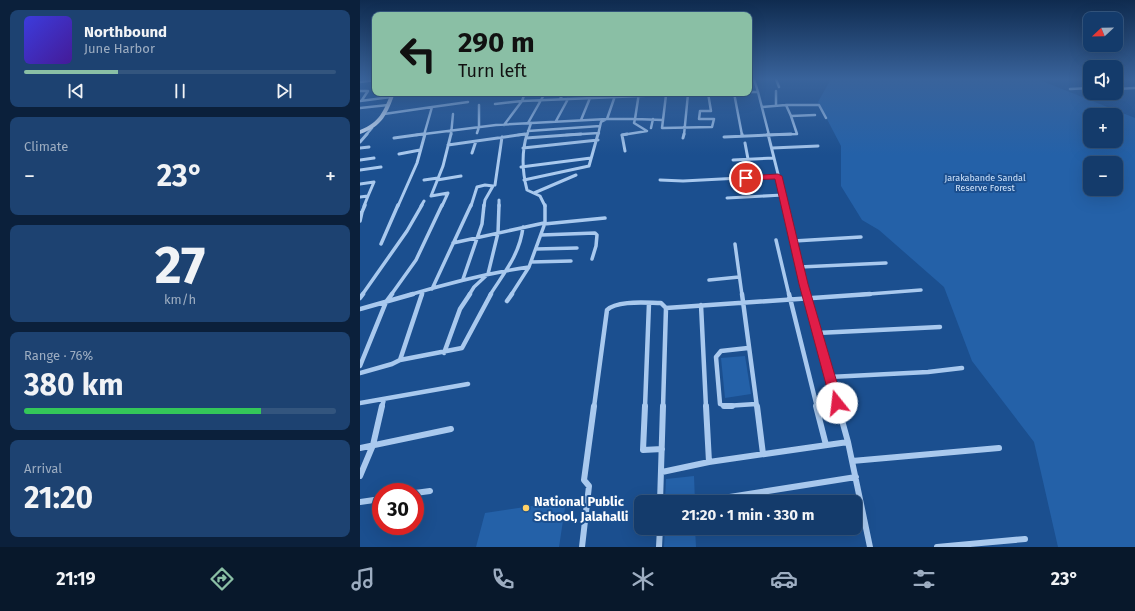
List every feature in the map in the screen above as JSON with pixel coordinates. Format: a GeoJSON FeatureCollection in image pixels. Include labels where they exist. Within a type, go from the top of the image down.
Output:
{"type":"FeatureCollection","features":[{"type":"Feature","properties":{"kind":"street"},"geometry":{"type":"LineString","coordinates":[[360,108],[388,105]]}},
{"type":"Feature","properties":{"kind":"street"},"geometry":{"type":"LineString","coordinates":[[360,142],[381,120],[388,105]]}},
{"type":"Feature","properties":{"kind":"street"},"geometry":{"type":"LineString","coordinates":[[384,114],[450,105]]}},
{"type":"Feature","properties":{"kind":"street"},"geometry":{"type":"LineString","coordinates":[[477,132],[479,127],[479,105]]}},
{"type":"Feature","properties":{"kind":"street"},"geometry":{"type":"LineString","coordinates":[[504,125],[519,105]]}},
{"type":"Feature","properties":{"kind":"street"},"geometry":{"type":"LineString","coordinates":[[507,301],[529,267],[546,218],[546,206],[542,197],[527,190],[520,160],[529,123],[539,105]]}},
{"type":"Feature","properties":{"kind":"street"},"geometry":{"type":"LineString","coordinates":[[556,122],[565,105]]}},
{"type":"Feature","properties":{"kind":"street"},"geometry":{"type":"LineString","coordinates":[[581,120],[587,105]]}},
{"type":"Feature","properties":{"kind":"street"},"geometry":{"type":"LineString","coordinates":[[524,180],[589,166],[598,140],[601,122],[607,119],[612,105]]}},
{"type":"Feature","properties":{"kind":"street"},"geometry":{"type":"LineString","coordinates":[[625,151],[622,135],[647,130],[634,123],[637,105]]}},
{"type":"Feature","properties":{"kind":"street"},"geometry":{"type":"LineString","coordinates":[[664,105],[662,128],[712,127],[714,119],[700,119],[700,111],[711,111],[710,105]]}},
{"type":"Feature","properties":{"kind":"street"},"geometry":{"type":"LineString","coordinates":[[683,138],[686,105]]}},
{"type":"Feature","properties":{"kind":"street"},"geometry":{"type":"LineString","coordinates":[[736,105],[742,136]]}},
{"type":"Feature","properties":{"kind":"street"},"geometry":{"type":"LineString","coordinates":[[724,137],[797,134],[786,105]]}},
{"type":"Feature","properties":{"kind":"street"},"geometry":{"type":"LineString","coordinates":[[826,118],[819,106],[786,105],[762,107],[807,298],[848,442],[870,547]]}},
{"type":"Feature","properties":{"kind":"street"},"geometry":{"type":"LineString","coordinates":[[381,244],[417,163],[432,107]]}},
{"type":"Feature","properties":{"kind":"street"},"geometry":{"type":"LineString","coordinates":[[360,366],[386,302],[416,260],[448,193],[431,196],[438,179],[448,145],[452,130],[453,114]]}},
{"type":"Feature","properties":{"kind":"street"},"geometry":{"type":"LineString","coordinates":[[791,116],[815,115]]}},
{"type":"Feature","properties":{"kind":"street"},"geometry":{"type":"LineString","coordinates":[[394,138],[479,127],[529,123],[607,119],[663,120]]}},
{"type":"Feature","properties":{"kind":"street"},"geometry":{"type":"LineString","coordinates":[[651,128],[653,119]]}},
{"type":"Feature","properties":{"kind":"street"},"geometry":{"type":"LineString","coordinates":[[448,145],[502,137],[600,126]]}},
{"type":"Feature","properties":{"kind":"street"},"geometry":{"type":"LineString","coordinates":[[360,132],[372,128]]}},
{"type":"Feature","properties":{"kind":"street"},"geometry":{"type":"LineString","coordinates":[[527,134],[599,133]]}},
{"type":"Feature","properties":{"kind":"street"},"geometry":{"type":"LineString","coordinates":[[495,185],[502,137]]}},
{"type":"Feature","properties":{"kind":"street"},"geometry":{"type":"LineString","coordinates":[[523,148],[598,140]]}},
{"type":"Feature","properties":{"kind":"street"},"geometry":{"type":"LineString","coordinates":[[472,153],[476,141]]}},
{"type":"Feature","properties":{"kind":"street"},"geometry":{"type":"LineString","coordinates":[[745,143],[748,159]]}},
{"type":"Feature","properties":{"kind":"street"},"geometry":{"type":"LineString","coordinates":[[772,148],[818,146]]}},
{"type":"Feature","properties":{"kind":"street"},"geometry":{"type":"LineString","coordinates":[[360,148],[369,147]]}},
{"type":"Feature","properties":{"kind":"street"},"geometry":{"type":"LineString","coordinates":[[399,154],[420,150]]}},
{"type":"Feature","properties":{"kind":"street"},"geometry":{"type":"LineString","coordinates":[[360,160],[374,158]]}},
{"type":"Feature","properties":{"kind":"street"},"geometry":{"type":"LineString","coordinates":[[521,167],[591,158]]}},
{"type":"Feature","properties":{"kind":"street"},"geometry":{"type":"LineString","coordinates":[[733,160],[774,158]]}},
{"type":"Feature","properties":{"kind":"street"},"geometry":{"type":"LineString","coordinates":[[360,170],[381,167]]}},
{"type":"Feature","properties":{"kind":"street"},"geometry":{"type":"LineString","coordinates":[[534,193],[576,175]]}},
{"type":"Feature","properties":{"kind":"street"},"geometry":{"type":"LineString","coordinates":[[424,180],[461,176]]}},
{"type":"Feature","properties":{"kind":"street"},"geometry":{"type":"LineString","coordinates":[[660,180],[683,181],[778,176]]}},
{"type":"Feature","properties":{"kind":"street"},"geometry":{"type":"LineString","coordinates":[[360,184],[374,182],[361,212],[360,221]]}},
{"type":"Feature","properties":{"kind":"street"},"geometry":{"type":"LineString","coordinates":[[432,288],[470,209],[477,187],[486,184],[490,185],[493,186],[485,200],[482,224],[463,279]]}},
{"type":"Feature","properties":{"kind":"street"},"geometry":{"type":"LineString","coordinates":[[727,198],[783,195]]}},
{"type":"Feature","properties":{"kind":"street"},"geometry":{"type":"LineString","coordinates":[[360,197],[368,196]]}},
{"type":"Feature","properties":{"kind":"street"},"geometry":{"type":"LineString","coordinates":[[444,353],[460,309],[474,287],[488,274],[498,233],[499,200]]}},
{"type":"Feature","properties":{"kind":"street"},"geometry":{"type":"LineString","coordinates":[[360,298],[393,252],[424,201]]}},
{"type":"Feature","properties":{"kind":"street"},"geometry":{"type":"LineString","coordinates":[[453,243],[544,224],[605,218]]}},
{"type":"Feature","properties":{"kind":"street"},"geometry":{"type":"LineString","coordinates":[[360,373],[392,364],[400,360],[444,353],[462,348],[486,300],[507,270],[518,246],[523,228]]}},
{"type":"Feature","properties":{"kind":"street"},"geometry":{"type":"LineString","coordinates":[[541,235],[595,233],[597,235],[596,246],[592,259]]}},
{"type":"Feature","properties":{"kind":"street"},"geometry":{"type":"LineString","coordinates":[[794,241],[861,237]]}},
{"type":"Feature","properties":{"kind":"street"},"geometry":{"type":"LineString","coordinates":[[776,240],[826,445]]}},
{"type":"Feature","properties":{"kind":"street"},"geometry":{"type":"LineString","coordinates":[[735,244],[763,454]]}},
{"type":"Feature","properties":{"kind":"street"},"geometry":{"type":"LineString","coordinates":[[536,249],[576,248]]}},
{"type":"Feature","properties":{"kind":"street"},"geometry":{"type":"LineString","coordinates":[[531,262],[571,261]]}},
{"type":"Feature","properties":{"kind":"street"},"geometry":{"type":"LineString","coordinates":[[800,267],[886,263]]}},
{"type":"Feature","properties":{"kind":"street"},"geometry":{"type":"LineString","coordinates":[[360,309],[463,279],[529,267]]}},
{"type":"Feature","properties":{"kind":"street"},"geometry":{"type":"LineString","coordinates":[[709,280],[739,277]]}},
{"type":"Feature","properties":{"kind":"street"},"geometry":{"type":"LineString","coordinates":[[666,308],[921,290]]}},
{"type":"Feature","properties":{"kind":"street"},"geometry":{"type":"LineString","coordinates":[[400,360],[423,291]]}},
{"type":"Feature","properties":{"kind":"street"},"geometry":{"type":"LineString","coordinates":[[649,303],[643,450],[662,449]]}},
{"type":"Feature","properties":{"kind":"street"},"geometry":{"type":"LineString","coordinates":[[582,547],[589,486],[584,480],[607,310],[611,306],[618,304],[661,303],[666,308],[660,495]]}},
{"type":"Feature","properties":{"kind":"street"},"geometry":{"type":"LineString","coordinates":[[701,305],[709,462]]}},
{"type":"Feature","properties":{"kind":"street"},"geometry":{"type":"LineString","coordinates":[[817,334],[940,327]]}},
{"type":"Feature","properties":{"kind":"street"},"geometry":{"type":"LineString","coordinates":[[748,348],[721,351],[718,353],[716,357],[720,404],[725,406],[756,404]]}},
{"type":"Feature","properties":{"kind":"street"},"geometry":{"type":"LineString","coordinates":[[830,377],[928,372],[962,368]]}},
{"type":"Feature","properties":{"kind":"street"},"geometry":{"type":"LineString","coordinates":[[360,403],[468,384]]}},
{"type":"Feature","properties":{"kind":"street"},"geometry":{"type":"LineString","coordinates":[[360,476],[373,445],[384,399]]}},
{"type":"Feature","properties":{"kind":"street"},"geometry":{"type":"LineString","coordinates":[[360,448],[451,429]]}},
{"type":"Feature","properties":{"kind":"street"},"geometry":{"type":"LineString","coordinates":[[662,472],[709,462],[848,442]]}},
{"type":"Feature","properties":{"kind":"street"},"geometry":{"type":"LineString","coordinates":[[852,460],[999,448]]}},
{"type":"Feature","properties":{"kind":"street"},"geometry":{"type":"LineString","coordinates":[[742,495],[856,477]]}},
{"type":"Feature","properties":{"kind":"street"},"geometry":{"type":"LineString","coordinates":[[424,492],[430,491]]}},
{"type":"Feature","properties":{"kind":"street"},"geometry":{"type":"LineString","coordinates":[[360,502],[372,500]]}},
{"type":"Feature","properties":{"kind":"street"},"geometry":{"type":"LineString","coordinates":[[659,547],[660,535]]}},
{"type":"Feature","properties":{"kind":"street"},"geometry":{"type":"LineString","coordinates":[[937,547],[1025,539]]}},
{"type":"Feature","properties":{"kind":"green space","name":"Jarakabande Sandal Reserve Forest"},"geometry":{"type":"Polygon","coordinates":[[[819,105],[1101,105],[1110,108],[1083,108],[1083,148],[1123,148],[1123,113],[1135,118],[1135,547],[1058,547],[1034,442],[972,361],[944,287],[879,230],[862,220],[841,186],[841,146],[819,105]]]}},
{"type":"Feature","properties":{"kind":"green space"},"geometry":{"type":"Polygon","coordinates":[[[745,356],[751,394],[725,398],[721,358],[745,356]]]}},
{"type":"Feature","properties":{"kind":"green space"},"geometry":{"type":"Polygon","coordinates":[[[694,476],[695,495],[665,495],[666,479],[694,476]]]}},
{"type":"Feature","properties":{"kind":"green space"},"geometry":{"type":"Polygon","coordinates":[[[566,501],[559,547],[476,547],[485,513],[566,501]]]}},
{"type":"Feature","properties":{"kind":"green space"},"geometry":{"type":"Polygon","coordinates":[[[665,535],[695,535],[696,547],[664,547],[665,535]]]}},
{"type":"Feature","properties":{"kind":"place","name":"National Public School, Jalahalli"},"geometry":{"type":"Point","coordinates":[526,508]}},
{"type":"Feature","properties":{"kind":"route"},"geometry":{"type":"LineString","coordinates":[[746,178],[778,176],[793,234],[803,284],[837,403]]}}]}
